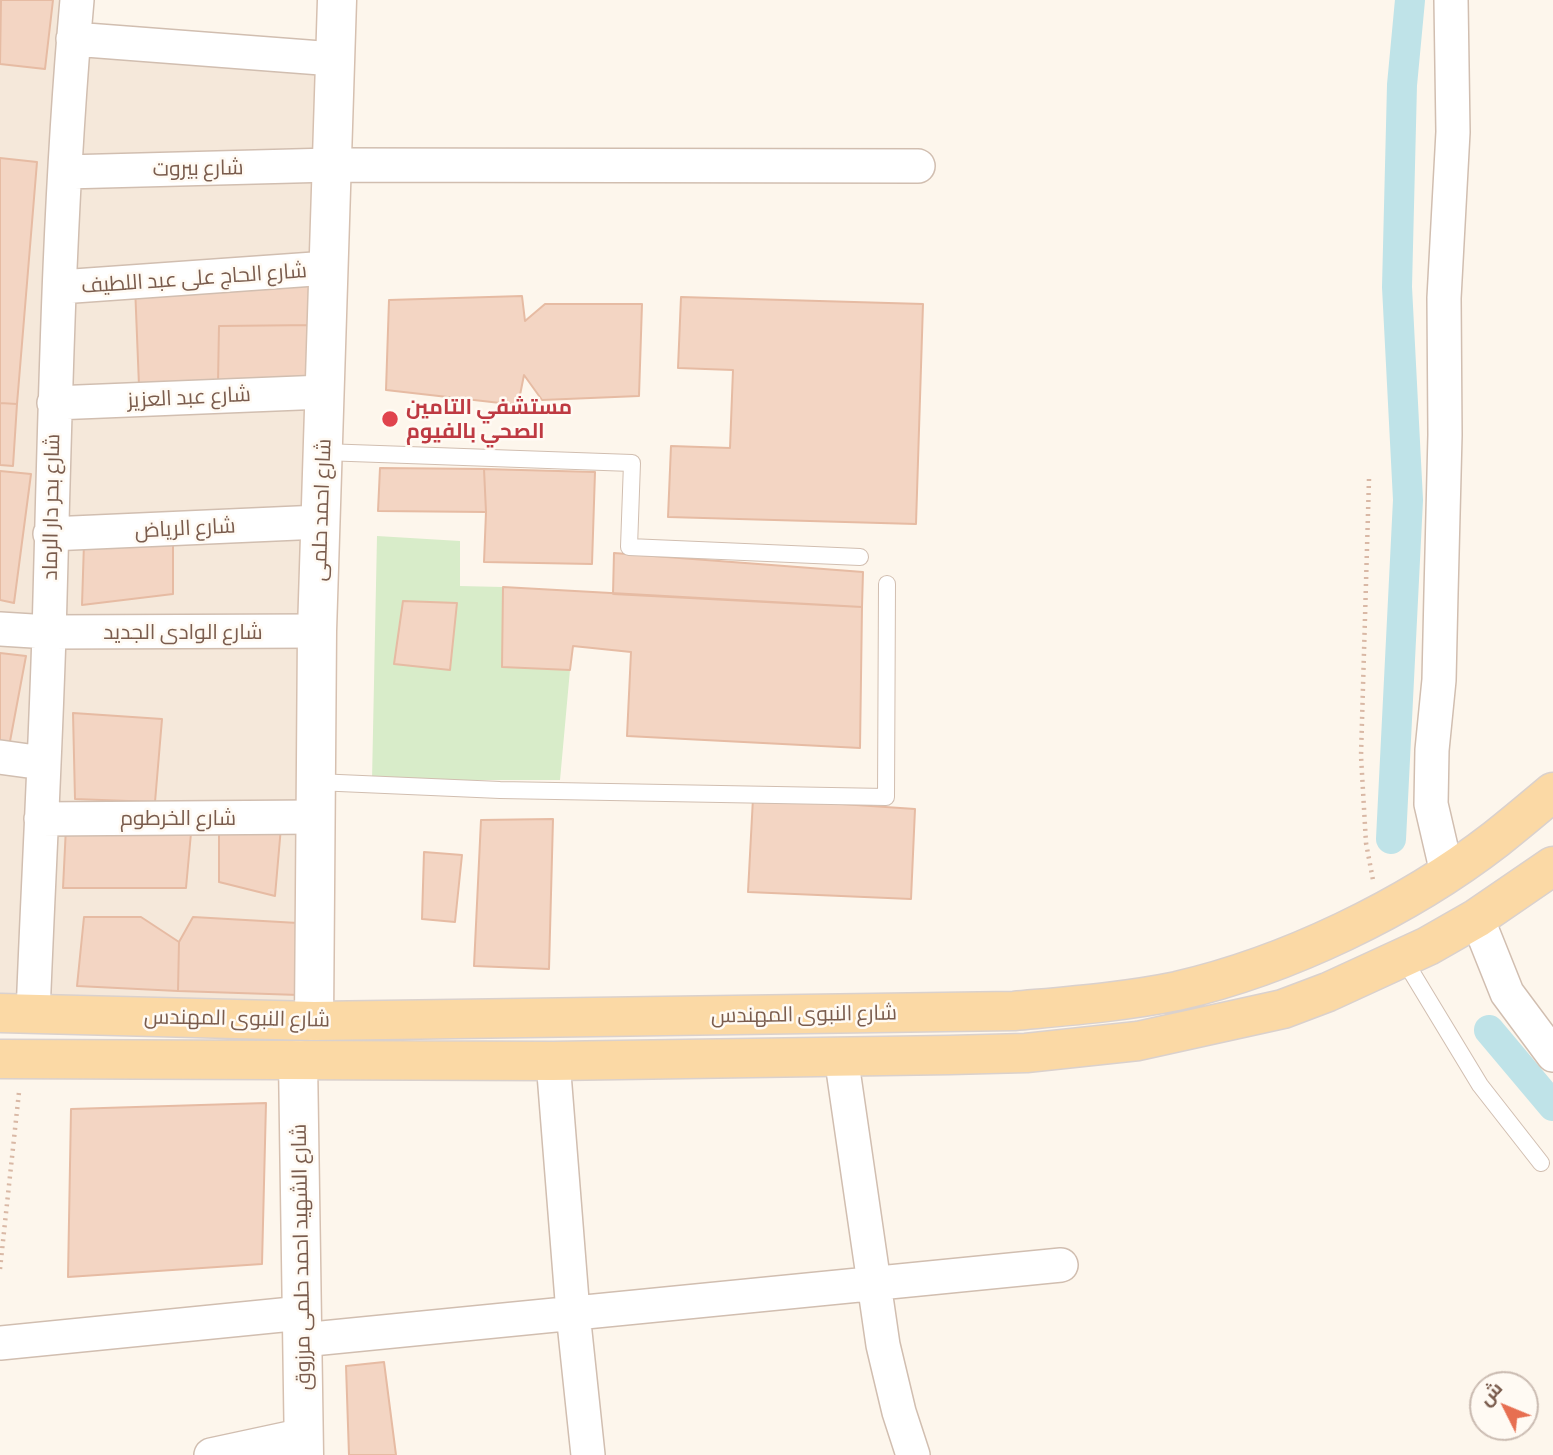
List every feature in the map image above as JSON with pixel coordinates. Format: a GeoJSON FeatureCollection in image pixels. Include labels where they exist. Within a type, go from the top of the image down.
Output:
{"type":"FeatureCollection","features":[{"type":"Feature","properties":{"kind":"main road","name":"شارع احمد حلمى"},"geometry":{"type":"LineString","coordinates":[[314,1021],[317,631],[337,0]]}},
{"type":"Feature","properties":{"kind":"main road","name":"شارع النبوى المهندس"},"geometry":{"type":"LineString","coordinates":[[16,1014],[314,1021],[1014,1011],[1074,1006],[1177,990],[1215,980],[1294,952],[1379,914],[1447,873],[1494,841],[1553,792]]}},
{"type":"Feature","properties":{"kind":"main road","name":"شارع النبوى المهندس"},"geometry":{"type":"LineString","coordinates":[[11,1059],[554,1061],[1026,1053],[1138,1041],[1283,1009],[1339,987],[1403,958],[1477,918],[1553,866]]}},
{"type":"Feature","properties":{"kind":"main road","name":"شارع الشهيد احمد حلمى مرزوق"},"geometry":{"type":"LineString","coordinates":[[298,1060],[304,1445]]}},
{"type":"Feature","properties":{"kind":"street","name":"شارع بحر دار الرماد"},"geometry":{"type":"LineString","coordinates":[[16,1014],[41,819],[49,632],[54,403],[65,172],[77,0]]}},
{"type":"Feature","properties":{"kind":"street"},"geometry":{"type":"LineString","coordinates":[[1447,873],[1430,804],[1438,680],[1445,435],[1444,298],[1453,132],[1451,0]]}},
{"type":"Feature","properties":{"kind":"street"},"geometry":{"type":"LineString","coordinates":[[74,39],[334,59]]}},
{"type":"Feature","properties":{"kind":"street","name":"شارع بيروت"},"geometry":{"type":"LineString","coordinates":[[65,172],[331,165],[918,166]]}},
{"type":"Feature","properties":{"kind":"street","name":"شارع الحاج على عبد اللطيف"},"geometry":{"type":"LineString","coordinates":[[60,287],[328,268]]}},
{"type":"Feature","properties":{"kind":"street","name":"شارع عبد العزيز"},"geometry":{"type":"LineString","coordinates":[[54,403],[324,391]]}},
{"type":"Feature","properties":{"kind":"street","name":"شارع الرياض"},"geometry":{"type":"LineString","coordinates":[[50,534],[320,522]]}},
{"type":"Feature","properties":{"kind":"street","name":"شارع الوادى الجديد"},"geometry":{"type":"LineString","coordinates":[[0,629],[49,632],[317,631]]}},
{"type":"Feature","properties":{"kind":"street"},"geometry":{"type":"LineString","coordinates":[[0,757],[43,763]]}},
{"type":"Feature","properties":{"kind":"street","name":"شارع الخرطوم"},"geometry":{"type":"LineString","coordinates":[[41,819],[316,800]]}},
{"type":"Feature","properties":{"kind":"street"},"geometry":{"type":"LineString","coordinates":[[1477,918],[1507,993],[1553,1055]]}},
{"type":"Feature","properties":{"kind":"street"},"geometry":{"type":"LineString","coordinates":[[841,1056],[883,1345],[899,1412],[913,1455]]}},
{"type":"Feature","properties":{"kind":"street"},"geometry":{"type":"LineString","coordinates":[[554,1061],[573,1313],[588,1455]]}},
{"type":"Feature","properties":{"kind":"street"},"geometry":{"type":"LineString","coordinates":[[0,1343],[573,1313],[1061,1265]]}},
{"type":"Feature","properties":{"kind":"street"},"geometry":{"type":"LineString","coordinates":[[211,1455],[304,1445]]}},
{"type":"Feature","properties":{"kind":"lane"},"geometry":{"type":"LineString","coordinates":[[323,452],[632,463],[629,547],[860,557]]}},
{"type":"Feature","properties":{"kind":"lane"},"geometry":{"type":"LineString","coordinates":[[316,800],[500,790],[886,797],[887,584]]}},
{"type":"Feature","properties":{"kind":"lane"},"geometry":{"type":"LineString","coordinates":[[1403,958],[1480,1085],[1541,1163]]}},
{"type":"Feature","properties":{"kind":"path"},"geometry":{"type":"LineString","coordinates":[[1369,479],[1361,756],[1366,843],[1379,914]]}},
{"type":"Feature","properties":{"kind":"path"},"geometry":{"type":"LineString","coordinates":[[0,1269],[11,1059]]}},
{"type":"Feature","properties":{"kind":"shaded area"},"geometry":{"type":"Polygon","coordinates":[[[0,0],[76,0],[73,39],[333,60],[313,1020],[0,1012],[0,0]]]}},
{"type":"Feature","properties":{"kind":"green space"},"geometry":{"type":"Polygon","coordinates":[[[377,536],[460,541],[460,586],[503,587],[502,667],[570,670],[560,780],[372,780],[377,536]]]}},
{"type":"Feature","properties":{"kind":"building"},"geometry":{"type":"Polygon","coordinates":[[[1,0],[53,0],[45,69],[0,64],[1,0]]]}},
{"type":"Feature","properties":{"kind":"building"},"geometry":{"type":"Polygon","coordinates":[[[0,158],[37,162],[17,404],[0,403],[0,158]]]}},
{"type":"Feature","properties":{"kind":"building"},"geometry":{"type":"Polygon","coordinates":[[[316,281],[314,325],[219,326],[218,383],[139,386],[135,286],[316,281]]]}},
{"type":"Feature","properties":{"kind":"building"},"geometry":{"type":"Polygon","coordinates":[[[522,296],[525,321],[545,304],[642,304],[639,396],[542,400],[524,375],[518,405],[386,390],[389,300],[522,296]]]}},
{"type":"Feature","properties":{"kind":"building"},"geometry":{"type":"Polygon","coordinates":[[[681,297],[923,304],[916,524],[668,517],[671,446],[730,448],[733,370],[678,368],[681,297]]]}},
{"type":"Feature","properties":{"kind":"building"},"geometry":{"type":"Polygon","coordinates":[[[314,325],[311,388],[218,383],[219,326],[314,325]]]}},
{"type":"Feature","properties":{"kind":"building"},"geometry":{"type":"Polygon","coordinates":[[[0,403],[17,404],[13,466],[0,465],[0,403]]]}},
{"type":"Feature","properties":{"kind":"building"},"geometry":{"type":"Polygon","coordinates":[[[380,468],[484,469],[486,512],[378,511],[380,468]]]}},
{"type":"Feature","properties":{"kind":"building"},"geometry":{"type":"Polygon","coordinates":[[[484,469],[595,472],[592,564],[484,562],[484,469]]]}},
{"type":"Feature","properties":{"kind":"building"},"geometry":{"type":"Polygon","coordinates":[[[0,471],[31,474],[14,603],[0,600],[0,471]]]}},
{"type":"Feature","properties":{"kind":"building"},"geometry":{"type":"Polygon","coordinates":[[[84,543],[173,544],[173,594],[82,605],[84,543]]]}},
{"type":"Feature","properties":{"kind":"building"},"geometry":{"type":"Polygon","coordinates":[[[614,553],[863,572],[862,607],[613,594],[614,553]]]}},
{"type":"Feature","properties":{"kind":"building"},"geometry":{"type":"Polygon","coordinates":[[[503,587],[862,607],[860,748],[627,736],[631,652],[573,646],[570,670],[502,667],[503,587]]]}},
{"type":"Feature","properties":{"kind":"building"},"geometry":{"type":"Polygon","coordinates":[[[403,601],[457,603],[450,670],[394,664],[403,601]]]}},
{"type":"Feature","properties":{"kind":"building"},"geometry":{"type":"Polygon","coordinates":[[[0,653],[26,656],[8,752],[0,750],[0,653]]]}},
{"type":"Feature","properties":{"kind":"building"},"geometry":{"type":"Polygon","coordinates":[[[73,713],[162,719],[155,802],[75,799],[73,713]]]}},
{"type":"Feature","properties":{"kind":"building"},"geometry":{"type":"Polygon","coordinates":[[[753,798],[915,809],[911,899],[748,892],[753,798]]]}},
{"type":"Feature","properties":{"kind":"building"},"geometry":{"type":"Polygon","coordinates":[[[553,819],[549,969],[474,966],[481,820],[553,819]]]}},
{"type":"Feature","properties":{"kind":"building"},"geometry":{"type":"Polygon","coordinates":[[[66,827],[191,833],[186,888],[63,888],[66,827]]]}},
{"type":"Feature","properties":{"kind":"building"},"geometry":{"type":"Polygon","coordinates":[[[281,827],[275,896],[219,882],[219,831],[281,827]]]}},
{"type":"Feature","properties":{"kind":"building"},"geometry":{"type":"Polygon","coordinates":[[[424,852],[462,855],[455,922],[422,919],[424,852]]]}},
{"type":"Feature","properties":{"kind":"building"},"geometry":{"type":"Polygon","coordinates":[[[84,917],[141,917],[179,942],[178,991],[77,986],[84,917]]]}},
{"type":"Feature","properties":{"kind":"building"},"geometry":{"type":"Polygon","coordinates":[[[193,917],[298,923],[299,995],[178,991],[179,942],[193,917]]]}},
{"type":"Feature","properties":{"kind":"building"},"geometry":{"type":"Polygon","coordinates":[[[266,1103],[262,1264],[68,1277],[71,1109],[266,1103]]]}},
{"type":"Feature","properties":{"kind":"building"},"geometry":{"type":"Polygon","coordinates":[[[384,1362],[396,1455],[349,1455],[346,1366],[384,1362]]]}},
{"type":"Feature","properties":{"kind":"waterway"},"geometry":{"type":"LineString","coordinates":[[1391,839],[1408,500],[1397,287],[1402,85],[1410,0]]}},
{"type":"Feature","properties":{"kind":"waterway"},"geometry":{"type":"LineString","coordinates":[[1489,1030],[1553,1106]]}},
{"type":"Feature","properties":{"kind":"place","name":"مستشفي التامين الصحي بالفيوم"},"geometry":{"type":"Point","coordinates":[390,419]}}]}
